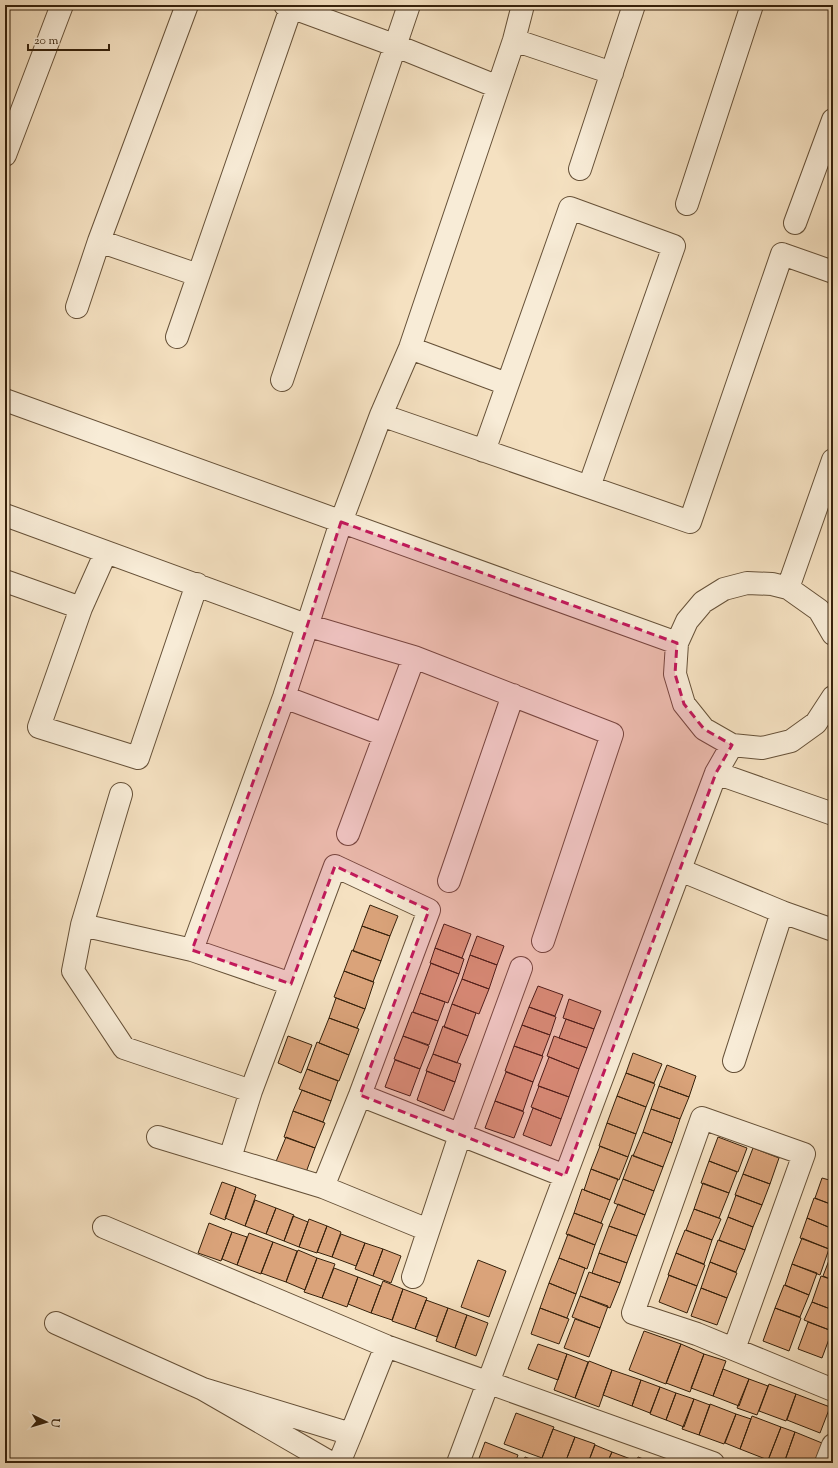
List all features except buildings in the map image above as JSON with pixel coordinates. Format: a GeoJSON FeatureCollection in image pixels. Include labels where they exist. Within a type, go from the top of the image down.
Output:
{"type":"FeatureCollection","features":[{"type":"Feature","properties":{"kind":"street"},"geometry":{"type":"LineString","coordinates":[[5,155],[62,5]]}},
{"type":"Feature","properties":{"kind":"street"},"geometry":{"type":"LineString","coordinates":[[77,307],[99,241],[187,5]]}},
{"type":"Feature","properties":{"kind":"street"},"geometry":{"type":"LineString","coordinates":[[282,380],[394,45],[409,5]]}},
{"type":"Feature","properties":{"kind":"street"},"geometry":{"type":"LineString","coordinates":[[192,950],[284,697],[340,522],[381,415],[410,348],[514,40],[523,5]]}},
{"type":"Feature","properties":{"kind":"street"},"geometry":{"type":"LineString","coordinates":[[580,169],[634,5]]}},
{"type":"Feature","properties":{"kind":"street"},"geometry":{"type":"LineString","coordinates":[[687,204],[752,5]]}},
{"type":"Feature","properties":{"kind":"street"},"geometry":{"type":"LineString","coordinates":[[177,337],[289,6],[394,45],[498,87]]}},
{"type":"Feature","properties":{"kind":"street"},"geometry":{"type":"LineString","coordinates":[[514,40],[612,73]]}},
{"type":"Feature","properties":{"kind":"street"},"geometry":{"type":"LineString","coordinates":[[795,224],[833,120]]}},
{"type":"Feature","properties":{"kind":"street"},"geometry":{"type":"LineString","coordinates":[[484,451],[570,208],[674,246],[589,487]]}},
{"type":"Feature","properties":{"kind":"street"},"geometry":{"type":"LineString","coordinates":[[99,241],[198,275]]}},
{"type":"Feature","properties":{"kind":"street"},"geometry":{"type":"LineString","coordinates":[[381,415],[690,522],[782,254],[833,272]]}},
{"type":"Feature","properties":{"kind":"street"},"geometry":{"type":"LineString","coordinates":[[410,348],[507,384]]}},
{"type":"Feature","properties":{"kind":"street"},"geometry":{"type":"LineString","coordinates":[[5,400],[677,643]]}},
{"type":"Feature","properties":{"kind":"street"},"geometry":{"type":"LineString","coordinates":[[788,588],[831,473]]}},
{"type":"Feature","properties":{"kind":"street"},"geometry":{"type":"LineString","coordinates":[[5,515],[306,625],[414,657],[612,734],[543,942]]}},
{"type":"Feature","properties":{"kind":"street"},"geometry":{"type":"LineString","coordinates":[[106,552],[81,608],[38,727],[138,758],[197,584]]}},
{"type":"Feature","properties":{"kind":"street"},"geometry":{"type":"LineString","coordinates":[[5,581],[81,608]]}},
{"type":"Feature","properties":{"kind":"street"},"geometry":{"type":"LineString","coordinates":[[833,634],[819,610],[788,588],[772,584],[748,583],[724,589],[704,602],[688,621],[677,643],[675,674],[684,704],[704,729],[732,745],[762,748],[791,741],[816,723],[833,697]]}},
{"type":"Feature","properties":{"kind":"street"},"geometry":{"type":"LineString","coordinates":[[348,834],[414,657]]}},
{"type":"Feature","properties":{"kind":"street"},"geometry":{"type":"LineString","coordinates":[[449,882],[513,695]]}},
{"type":"Feature","properties":{"kind":"street"},"geometry":{"type":"LineString","coordinates":[[284,697],[385,736]]}},
{"type":"Feature","properties":{"kind":"street"},"geometry":{"type":"LineString","coordinates":[[458,1463],[716,773],[732,745]]}},
{"type":"Feature","properties":{"kind":"street"},"geometry":{"type":"LineString","coordinates":[[716,773],[833,814]]}},
{"type":"Feature","properties":{"kind":"street"},"geometry":{"type":"LineString","coordinates":[[121,794],[82,925],[74,971],[124,1048],[251,1091]]}},
{"type":"Feature","properties":{"kind":"street"},"geometry":{"type":"LineString","coordinates":[[230,1158],[251,1091],[335,866],[429,910],[360,1095],[323,1187]]}},
{"type":"Feature","properties":{"kind":"street"},"geometry":{"type":"LineString","coordinates":[[680,870],[782,912],[833,930]]}},
{"type":"Feature","properties":{"kind":"street"},"geometry":{"type":"LineString","coordinates":[[734,1061],[782,912]]}},
{"type":"Feature","properties":{"kind":"street"},"geometry":{"type":"LineString","coordinates":[[82,925],[192,950],[291,984]]}},
{"type":"Feature","properties":{"kind":"street"},"geometry":{"type":"LineString","coordinates":[[413,1277],[460,1135],[521,968]]}},
{"type":"Feature","properties":{"kind":"street"},"geometry":{"type":"LineString","coordinates":[[360,1095],[566,1176]]}},
{"type":"Feature","properties":{"kind":"street"},"geometry":{"type":"LineString","coordinates":[[734,1350],[804,1154],[702,1118],[633,1313],[697,1334],[734,1350],[833,1390]]}},
{"type":"Feature","properties":{"kind":"street"},"geometry":{"type":"LineString","coordinates":[[158,1137],[323,1187],[428,1230]]}},
{"type":"Feature","properties":{"kind":"street"},"geometry":{"type":"LineString","coordinates":[[104,1227],[386,1346],[713,1463]]}},
{"type":"Feature","properties":{"kind":"street"},"geometry":{"type":"LineString","coordinates":[[56,1323],[203,1389],[331,1463]]}},
{"type":"Feature","properties":{"kind":"street"},"geometry":{"type":"LineString","coordinates":[[338,1463],[386,1346]]}},
{"type":"Feature","properties":{"kind":"street"},"geometry":{"type":"LineString","coordinates":[[203,1389],[351,1434]]}},
{"type":"Feature","properties":{"kind":"street"},"geometry":{"type":"LineString","coordinates":[[826,1463],[833,1444]]}},
{"type":"Feature","properties":{"kind":"highlighted area"},"geometry":{"type":"Polygon","coordinates":[[[341,522],[677,643],[675,674],[684,704],[704,729],[732,745],[716,773],[565,1176],[360,1095],[429,910],[335,866],[291,984],[192,950],[284,697],[341,522]]]}}]}
